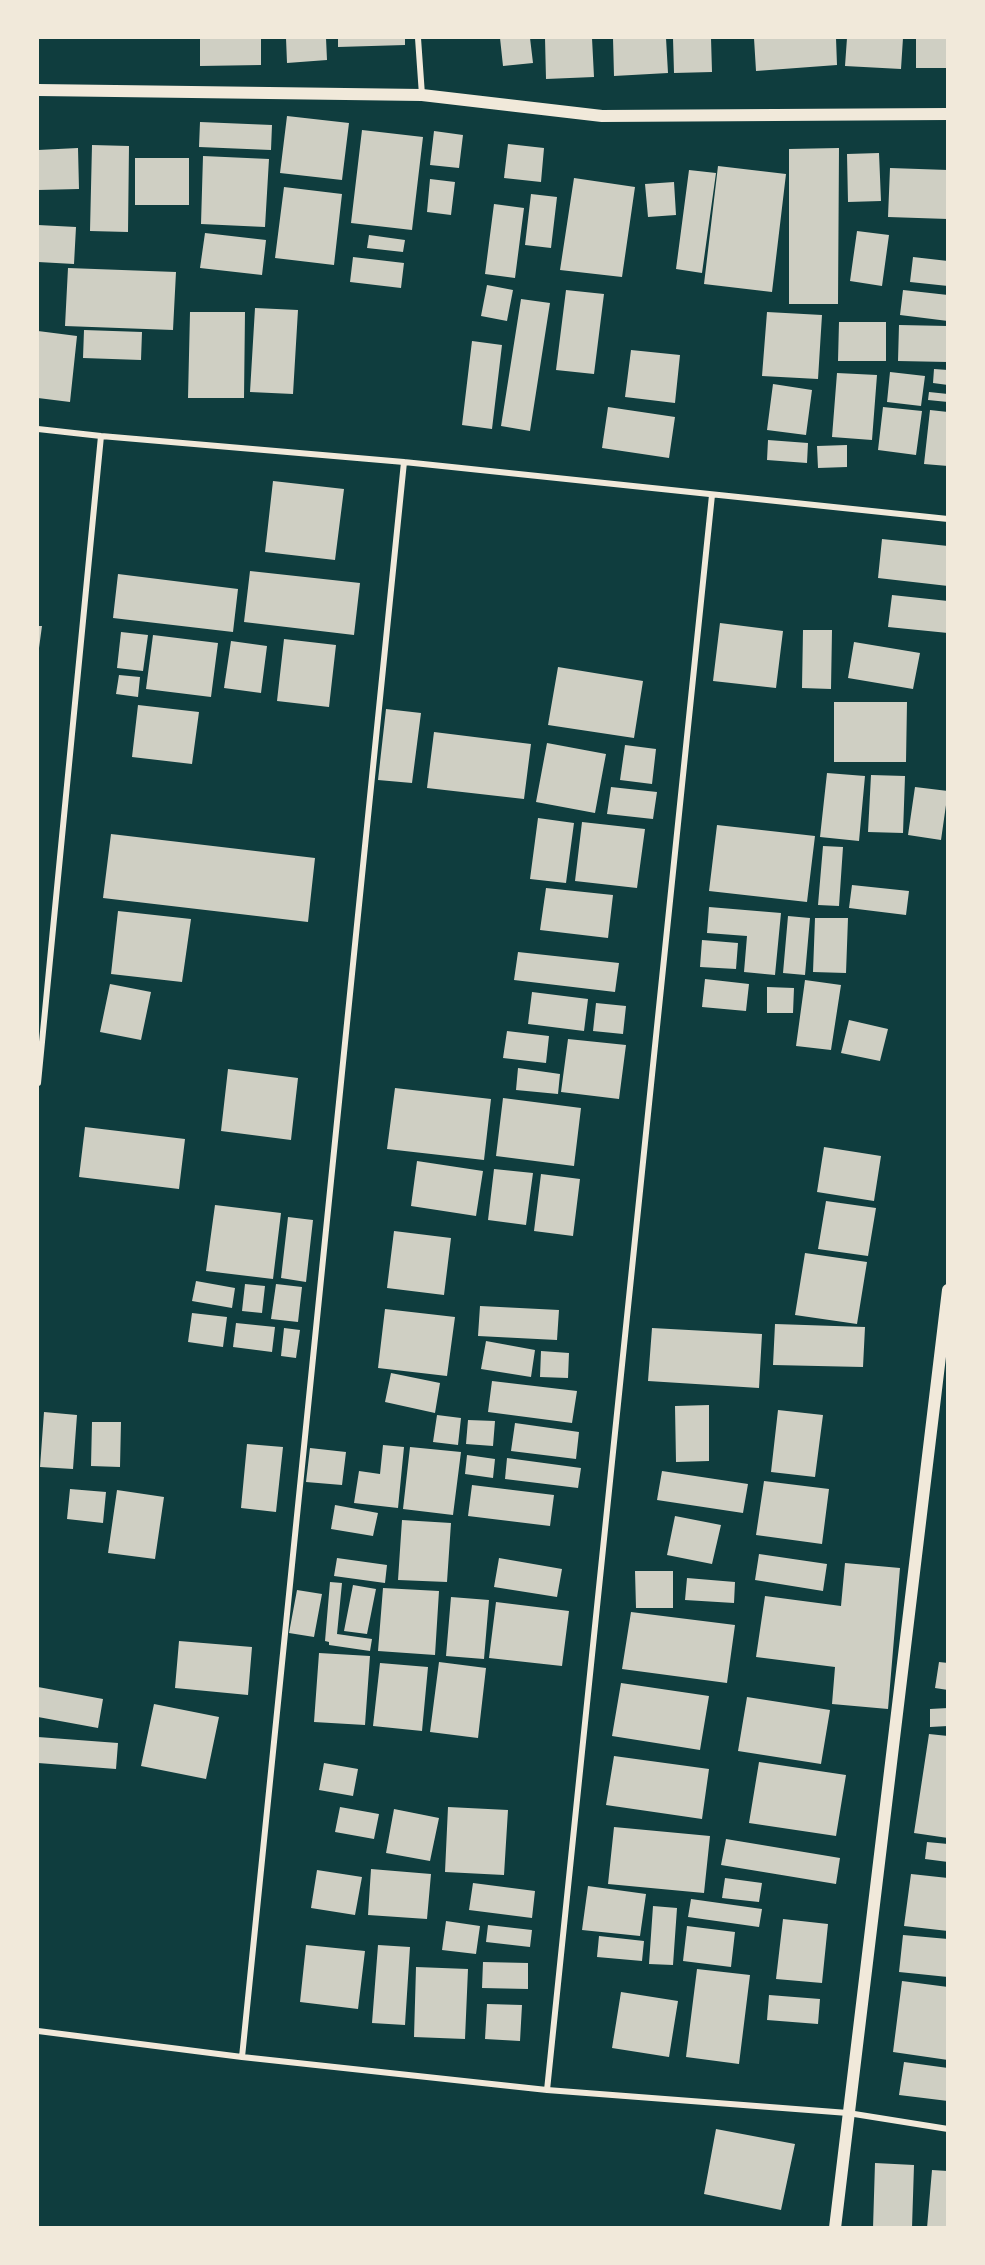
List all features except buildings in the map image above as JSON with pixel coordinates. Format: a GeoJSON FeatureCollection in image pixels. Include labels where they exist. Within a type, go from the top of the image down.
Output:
{"type":"FeatureCollection","features":[{"type":"Feature","properties":{"kind":"main road"},"geometry":{"type":"LineString","coordinates":[[38,90],[422,95],[602,116],[948,114]]}},
{"type":"Feature","properties":{"kind":"main road"},"geometry":{"type":"LineString","coordinates":[[835,2228],[948,1290]]}},
{"type":"Feature","properties":{"kind":"street"},"geometry":{"type":"LineString","coordinates":[[418,38],[422,95]]}},
{"type":"Feature","properties":{"kind":"street"},"geometry":{"type":"LineString","coordinates":[[38,429],[404,462],[948,519]]}},
{"type":"Feature","properties":{"kind":"street"},"geometry":{"type":"LineString","coordinates":[[38,1083],[101,436]]}},
{"type":"Feature","properties":{"kind":"street"},"geometry":{"type":"LineString","coordinates":[[242,2057],[404,462]]}},
{"type":"Feature","properties":{"kind":"street"},"geometry":{"type":"LineString","coordinates":[[547,2090],[712,495]]}},
{"type":"Feature","properties":{"kind":"street"},"geometry":{"type":"LineString","coordinates":[[38,2031],[242,2057],[547,2090],[848,2113],[948,2129]]}}]}
